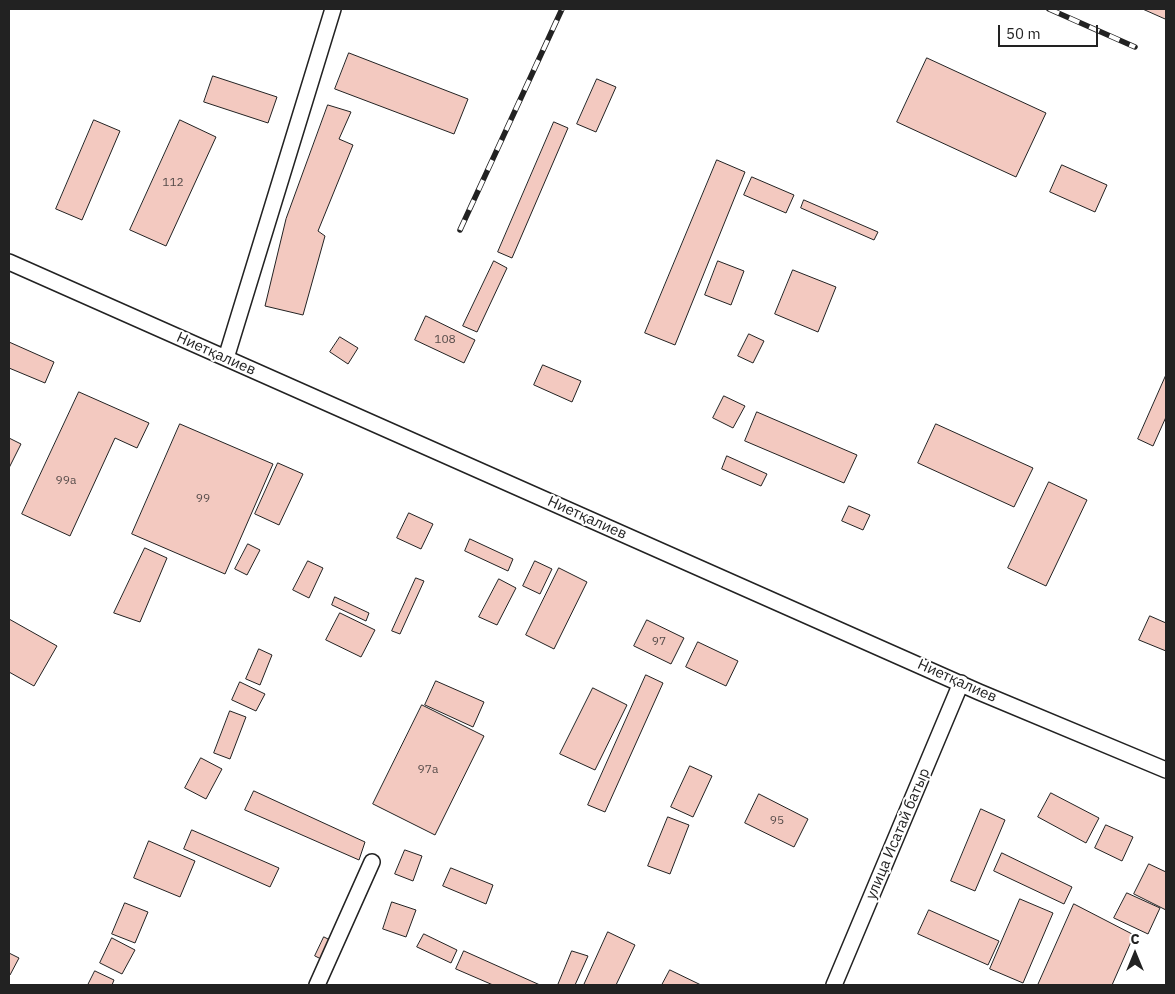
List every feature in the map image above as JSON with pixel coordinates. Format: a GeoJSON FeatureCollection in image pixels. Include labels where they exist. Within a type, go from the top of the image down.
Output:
{"type":"FeatureCollection","features":[{"type":"Feature","properties":{"kind":"street"},"geometry":{"type":"LineString","coordinates":[[226,358],[332,9]]}},
{"type":"Feature","properties":{"kind":"street","name":"Ниетқалиев"},"geometry":{"type":"LineString","coordinates":[[9,262],[961,683],[1166,770]]}},
{"type":"Feature","properties":{"kind":"street","name":"улица Исатай батыр"},"geometry":{"type":"LineString","coordinates":[[834,985],[961,683]]}},
{"type":"Feature","properties":{"kind":"street"},"geometry":{"type":"LineString","coordinates":[[317,985],[372,862]]}},
{"type":"Feature","properties":{"kind":"building"},"geometry":{"type":"Polygon","coordinates":[[[1143,9],[1166,9],[1166,19],[1143,9]]]}},
{"type":"Feature","properties":{"kind":"building"},"geometry":{"type":"Polygon","coordinates":[[[349,53],[468,99],[454,134],[335,89],[349,53]]]}},
{"type":"Feature","properties":{"kind":"building"},"geometry":{"type":"Polygon","coordinates":[[[927,58],[1046,113],[1016,177],[897,122],[927,58]]]}},
{"type":"Feature","properties":{"kind":"building"},"geometry":{"type":"Polygon","coordinates":[[[213,76],[277,97],[268,123],[204,102],[213,76]]]}},
{"type":"Feature","properties":{"kind":"building"},"geometry":{"type":"Polygon","coordinates":[[[597,79],[616,87],[596,132],[577,124],[597,79]]]}},
{"type":"Feature","properties":{"kind":"building"},"geometry":{"type":"Polygon","coordinates":[[[328,105],[351,112],[339,139],[353,145],[318,231],[325,236],[303,315],[265,306],[286,219],[328,105]]]}},
{"type":"Feature","properties":{"kind":"building"},"geometry":{"type":"Polygon","coordinates":[[[94,120],[120,131],[82,220],[56,209],[94,120]]]}},
{"type":"Feature","properties":{"kind":"building"},"geometry":{"type":"Polygon","coordinates":[[[180,120],[216,137],[166,246],[130,230],[180,120]]]}},
{"type":"Feature","properties":{"kind":"building"},"geometry":{"type":"Polygon","coordinates":[[[554,122],[568,128],[512,258],[498,252],[554,122]]]}},
{"type":"Feature","properties":{"kind":"building"},"geometry":{"type":"Polygon","coordinates":[[[717,160],[745,172],[675,345],[645,333],[717,160]]]}},
{"type":"Feature","properties":{"kind":"building"},"geometry":{"type":"Polygon","coordinates":[[[1062,165],[1107,185],[1095,212],[1050,192],[1062,165]]]}},
{"type":"Feature","properties":{"kind":"building"},"geometry":{"type":"Polygon","coordinates":[[[752,177],[794,195],[786,213],[744,195],[752,177]]]}},
{"type":"Feature","properties":{"kind":"building"},"geometry":{"type":"Polygon","coordinates":[[[804,200],[878,232],[874,240],[801,208],[804,200]]]}},
{"type":"Feature","properties":{"kind":"building"},"geometry":{"type":"Polygon","coordinates":[[[494,261],[507,268],[477,332],[463,326],[494,261]]]}},
{"type":"Feature","properties":{"kind":"building"},"geometry":{"type":"Polygon","coordinates":[[[718,261],[744,271],[731,305],[705,295],[718,261]]]}},
{"type":"Feature","properties":{"kind":"building"},"geometry":{"type":"Polygon","coordinates":[[[793,270],[836,287],[818,332],[775,314],[793,270]]]}},
{"type":"Feature","properties":{"kind":"building"},"geometry":{"type":"Polygon","coordinates":[[[426,316],[475,340],[464,363],[415,340],[426,316]]]}},
{"type":"Feature","properties":{"kind":"building"},"geometry":{"type":"Polygon","coordinates":[[[749,334],[764,341],[753,363],[738,356],[749,334]]]}},
{"type":"Feature","properties":{"kind":"building"},"geometry":{"type":"Polygon","coordinates":[[[340,337],[358,348],[348,364],[330,352],[340,337]]]}},
{"type":"Feature","properties":{"kind":"building"},"geometry":{"type":"Polygon","coordinates":[[[9,342],[54,362],[45,383],[9,368],[9,342]]]}},
{"type":"Feature","properties":{"kind":"building"},"geometry":{"type":"Polygon","coordinates":[[[543,365],[581,381],[572,402],[534,385],[543,365]]]}},
{"type":"Feature","properties":{"kind":"building"},"geometry":{"type":"Polygon","coordinates":[[[1166,375],[1166,417],[1153,446],[1138,439],[1166,375]]]}},
{"type":"Feature","properties":{"kind":"building"},"geometry":{"type":"Polygon","coordinates":[[[79,392],[149,423],[137,448],[115,438],[70,536],[22,514],[79,392]]]}},
{"type":"Feature","properties":{"kind":"building"},"geometry":{"type":"Polygon","coordinates":[[[724,396],[745,406],[733,428],[713,418],[724,396]]]}},
{"type":"Feature","properties":{"kind":"building"},"geometry":{"type":"Polygon","coordinates":[[[757,412],[857,455],[844,483],[745,441],[757,412]]]}},
{"type":"Feature","properties":{"kind":"building"},"geometry":{"type":"Polygon","coordinates":[[[180,424],[273,464],[225,574],[132,534],[180,424]]]}},
{"type":"Feature","properties":{"kind":"building"},"geometry":{"type":"Polygon","coordinates":[[[936,424],[1033,468],[1014,507],[918,463],[936,424]]]}},
{"type":"Feature","properties":{"kind":"building"},"geometry":{"type":"Polygon","coordinates":[[[9,438],[21,444],[9,468],[9,438]]]}},
{"type":"Feature","properties":{"kind":"building"},"geometry":{"type":"Polygon","coordinates":[[[727,456],[767,474],[761,486],[722,469],[727,456]]]}},
{"type":"Feature","properties":{"kind":"building"},"geometry":{"type":"Polygon","coordinates":[[[278,463],[303,474],[279,525],[255,514],[278,463]]]}},
{"type":"Feature","properties":{"kind":"building"},"geometry":{"type":"Polygon","coordinates":[[[1049,482],[1087,500],[1046,586],[1008,568],[1049,482]]]}},
{"type":"Feature","properties":{"kind":"building"},"geometry":{"type":"Polygon","coordinates":[[[849,506],[870,515],[863,530],[842,521],[849,506]]]}},
{"type":"Feature","properties":{"kind":"building"},"geometry":{"type":"Polygon","coordinates":[[[409,513],[433,524],[421,549],[397,538],[409,513]]]}},
{"type":"Feature","properties":{"kind":"building"},"geometry":{"type":"Polygon","coordinates":[[[470,539],[513,559],[508,571],[465,551],[470,539]]]}},
{"type":"Feature","properties":{"kind":"building"},"geometry":{"type":"Polygon","coordinates":[[[248,544],[260,550],[247,575],[235,569],[248,544]]]}},
{"type":"Feature","properties":{"kind":"building"},"geometry":{"type":"Polygon","coordinates":[[[145,548],[167,558],[140,622],[114,613],[145,548]]]}},
{"type":"Feature","properties":{"kind":"building"},"geometry":{"type":"Polygon","coordinates":[[[308,561],[323,568],[309,598],[293,590],[308,561]]]}},
{"type":"Feature","properties":{"kind":"building"},"geometry":{"type":"Polygon","coordinates":[[[535,561],[552,569],[540,594],[523,586],[535,561]]]}},
{"type":"Feature","properties":{"kind":"building"},"geometry":{"type":"Polygon","coordinates":[[[559,568],[587,582],[554,649],[526,635],[559,568]]]}},
{"type":"Feature","properties":{"kind":"building"},"geometry":{"type":"Polygon","coordinates":[[[416,578],[424,581],[400,634],[392,631],[416,578]]]}},
{"type":"Feature","properties":{"kind":"building"},"geometry":{"type":"Polygon","coordinates":[[[499,579],[516,588],[497,625],[479,617],[499,579]]]}},
{"type":"Feature","properties":{"kind":"building"},"geometry":{"type":"Polygon","coordinates":[[[335,597],[369,613],[366,621],[332,605],[335,597]]]}},
{"type":"Feature","properties":{"kind":"building"},"geometry":{"type":"Polygon","coordinates":[[[340,613],[375,630],[361,657],[326,640],[340,613]]]}},
{"type":"Feature","properties":{"kind":"building"},"geometry":{"type":"Polygon","coordinates":[[[1150,616],[1166,623],[1166,651],[1139,640],[1150,616]]]}},
{"type":"Feature","properties":{"kind":"building"},"geometry":{"type":"Polygon","coordinates":[[[9,619],[57,646],[34,686],[9,672],[9,619]]]}},
{"type":"Feature","properties":{"kind":"building"},"geometry":{"type":"Polygon","coordinates":[[[647,620],[684,638],[671,664],[634,646],[647,620]]]}},
{"type":"Feature","properties":{"kind":"building"},"geometry":{"type":"Polygon","coordinates":[[[698,642],[738,661],[726,686],[686,667],[698,642]]]}},
{"type":"Feature","properties":{"kind":"building"},"geometry":{"type":"Polygon","coordinates":[[[259,649],[272,655],[260,685],[246,679],[259,649]]]}},
{"type":"Feature","properties":{"kind":"building"},"geometry":{"type":"Polygon","coordinates":[[[646,675],[663,683],[605,812],[588,805],[646,675]]]}},
{"type":"Feature","properties":{"kind":"building"},"geometry":{"type":"Polygon","coordinates":[[[436,681],[484,702],[473,727],[425,705],[436,681]]]}},
{"type":"Feature","properties":{"kind":"building"},"geometry":{"type":"Polygon","coordinates":[[[240,682],[265,694],[256,711],[232,700],[240,682]]]}},
{"type":"Feature","properties":{"kind":"building"},"geometry":{"type":"Polygon","coordinates":[[[593,688],[627,705],[595,770],[560,754],[593,688]]]}},
{"type":"Feature","properties":{"kind":"building"},"geometry":{"type":"Polygon","coordinates":[[[422,705],[484,736],[435,835],[373,804],[422,705]]]}},
{"type":"Feature","properties":{"kind":"building"},"geometry":{"type":"Polygon","coordinates":[[[230,711],[246,717],[230,759],[214,753],[230,711]]]}},
{"type":"Feature","properties":{"kind":"building"},"geometry":{"type":"Polygon","coordinates":[[[201,758],[222,769],[206,799],[185,788],[201,758]]]}},
{"type":"Feature","properties":{"kind":"building"},"geometry":{"type":"Polygon","coordinates":[[[690,766],[712,776],[693,817],[671,807],[690,766]]]}},
{"type":"Feature","properties":{"kind":"building"},"geometry":{"type":"Polygon","coordinates":[[[254,791],[365,842],[359,860],[245,810],[254,791]]]}},
{"type":"Feature","properties":{"kind":"building"},"geometry":{"type":"Polygon","coordinates":[[[1051,793],[1099,818],[1086,843],[1038,817],[1051,793]]]}},
{"type":"Feature","properties":{"kind":"building"},"geometry":{"type":"Polygon","coordinates":[[[759,794],[808,819],[794,847],[745,823],[759,794]]]}},
{"type":"Feature","properties":{"kind":"building"},"geometry":{"type":"Polygon","coordinates":[[[981,809],[1005,820],[975,891],[951,881],[981,809]]]}},
{"type":"Feature","properties":{"kind":"building"},"geometry":{"type":"Polygon","coordinates":[[[668,817],[689,825],[670,874],[648,866],[668,817]]]}},
{"type":"Feature","properties":{"kind":"building"},"geometry":{"type":"Polygon","coordinates":[[[1106,825],[1133,837],[1122,861],[1095,848],[1106,825]]]}},
{"type":"Feature","properties":{"kind":"building"},"geometry":{"type":"Polygon","coordinates":[[[192,830],[279,868],[270,887],[184,849],[192,830]]]}},
{"type":"Feature","properties":{"kind":"building"},"geometry":{"type":"Polygon","coordinates":[[[149,841],[195,861],[180,897],[134,878],[149,841]]]}},
{"type":"Feature","properties":{"kind":"building"},"geometry":{"type":"Polygon","coordinates":[[[405,850],[422,856],[413,881],[395,874],[405,850]]]}},
{"type":"Feature","properties":{"kind":"building"},"geometry":{"type":"Polygon","coordinates":[[[1002,853],[1072,887],[1064,904],[994,871],[1002,853]]]}},
{"type":"Feature","properties":{"kind":"building"},"geometry":{"type":"Polygon","coordinates":[[[1149,864],[1166,872],[1166,910],[1134,894],[1149,864]]]}},
{"type":"Feature","properties":{"kind":"building"},"geometry":{"type":"Polygon","coordinates":[[[451,868],[493,885],[486,904],[443,886],[451,868]]]}},
{"type":"Feature","properties":{"kind":"building"},"geometry":{"type":"Polygon","coordinates":[[[1127,893],[1160,908],[1148,934],[1114,918],[1127,893]]]}},
{"type":"Feature","properties":{"kind":"building"},"geometry":{"type":"Polygon","coordinates":[[[1020,899],[1053,913],[1023,983],[990,969],[1020,899]]]}},
{"type":"Feature","properties":{"kind":"building"},"geometry":{"type":"Polygon","coordinates":[[[392,902],[416,910],[406,937],[383,929],[392,902]]]}},
{"type":"Feature","properties":{"kind":"building"},"geometry":{"type":"Polygon","coordinates":[[[125,903],[148,912],[135,943],[112,934],[125,903]]]}},
{"type":"Feature","properties":{"kind":"building"},"geometry":{"type":"Polygon","coordinates":[[[1074,904],[1134,935],[1112,985],[1038,985],[1074,904]]]}},
{"type":"Feature","properties":{"kind":"building"},"geometry":{"type":"Polygon","coordinates":[[[929,910],[999,941],[988,965],[918,934],[929,910]]]}},
{"type":"Feature","properties":{"kind":"building"},"geometry":{"type":"Polygon","coordinates":[[[608,932],[635,945],[616,985],[584,985],[608,932]]]}},
{"type":"Feature","properties":{"kind":"building"},"geometry":{"type":"Polygon","coordinates":[[[424,934],[457,950],[451,963],[417,947],[424,934]]]}},
{"type":"Feature","properties":{"kind":"building"},"geometry":{"type":"Polygon","coordinates":[[[324,937],[334,942],[325,961],[315,956],[324,937]]]}},
{"type":"Feature","properties":{"kind":"building"},"geometry":{"type":"Polygon","coordinates":[[[112,938],[135,950],[122,974],[100,963],[112,938]]]}},
{"type":"Feature","properties":{"kind":"building"},"geometry":{"type":"Polygon","coordinates":[[[464,951],[540,985],[493,985],[456,969],[464,951]]]}},
{"type":"Feature","properties":{"kind":"building"},"geometry":{"type":"Polygon","coordinates":[[[572,951],[588,956],[575,985],[558,985],[572,951]]]}},
{"type":"Feature","properties":{"kind":"building"},"geometry":{"type":"Polygon","coordinates":[[[9,953],[19,958],[10,975],[9,974],[9,953]]]}},
{"type":"Feature","properties":{"kind":"building"},"geometry":{"type":"Polygon","coordinates":[[[670,970],[701,985],[662,985],[670,970]]]}},
{"type":"Feature","properties":{"kind":"building"},"geometry":{"type":"Polygon","coordinates":[[[95,971],[114,980],[112,985],[88,985],[95,971]]]}},
{"type":"Feature","properties":{"kind":"railway"},"geometry":{"type":"LineString","coordinates":[[460,230],[562,9]]}},
{"type":"Feature","properties":{"kind":"railway"},"geometry":{"type":"LineString","coordinates":[[1049,9],[1135,47]]}}]}
